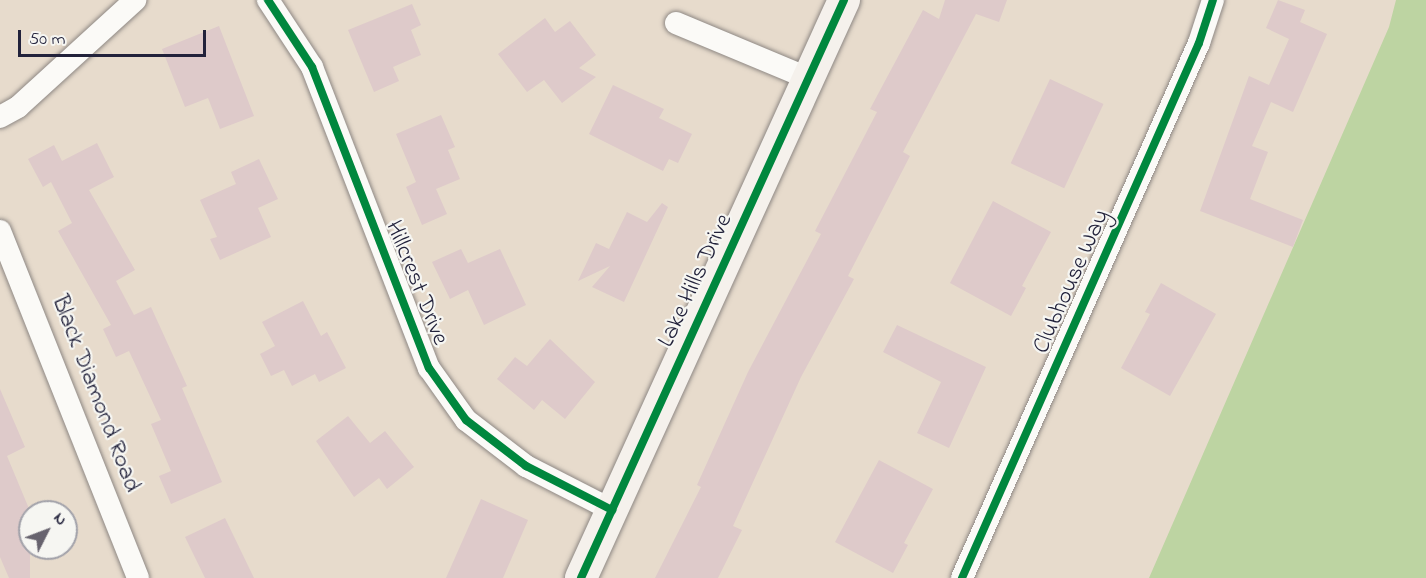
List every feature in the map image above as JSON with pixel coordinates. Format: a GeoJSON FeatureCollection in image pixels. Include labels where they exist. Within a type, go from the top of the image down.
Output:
{"type":"FeatureCollection","features":[{"type":"Feature","properties":{"kind":"street"},"geometry":{"type":"LineString","coordinates":[[0,117],[18,107],[135,0]]}},
{"type":"Feature","properties":{"kind":"street","name":"Hillcrest Drive"},"geometry":{"type":"LineString","coordinates":[[268,0],[312,67],[429,368],[466,420],[526,466],[612,510]]}},
{"type":"Feature","properties":{"kind":"street","name":"Lake Hills Drive"},"geometry":{"type":"LineString","coordinates":[[581,578],[844,0]]}},
{"type":"Feature","properties":{"kind":"street","name":"Clubhouse Way"},"geometry":{"type":"LineString","coordinates":[[962,578],[1199,43],[1213,0]]}},
{"type":"Feature","properties":{"kind":"street"},"geometry":{"type":"LineString","coordinates":[[676,23],[810,79]]}},
{"type":"Feature","properties":{"kind":"street","name":"Black Diamond Road"},"geometry":{"type":"LineString","coordinates":[[0,231],[138,578]]}},
{"type":"Feature","properties":{"kind":"green space"},"geometry":{"type":"Polygon","coordinates":[[[1396,0],[1426,0],[1426,578],[1149,578],[1389,27],[1396,0]]]}},
{"type":"Feature","properties":{"kind":"building"},"geometry":{"type":"Polygon","coordinates":[[[945,0],[1007,0],[999,22],[976,14],[903,152],[910,156],[848,276],[854,279],[801,377],[733,526],[742,530],[718,578],[655,578],[701,487],[697,485],[748,372],[821,234],[815,231],[877,112],[870,109],[923,10],[939,19],[945,0]]]}},
{"type":"Feature","properties":{"kind":"building"},"geometry":{"type":"Polygon","coordinates":[[[1278,0],[1305,10],[1300,22],[1327,34],[1293,112],[1271,102],[1252,146],[1268,152],[1250,199],[1303,220],[1293,247],[1200,211],[1249,76],[1269,85],[1289,39],[1266,28],[1278,0]]]}},
{"type":"Feature","properties":{"kind":"building"},"geometry":{"type":"Polygon","coordinates":[[[412,4],[421,25],[411,30],[421,55],[393,67],[399,81],[374,92],[348,30],[412,4]]]}},
{"type":"Feature","properties":{"kind":"building"},"geometry":{"type":"Polygon","coordinates":[[[545,18],[555,32],[570,21],[596,55],[579,68],[596,77],[562,103],[544,80],[527,92],[498,54],[545,18]]]}},
{"type":"Feature","properties":{"kind":"building"},"geometry":{"type":"Polygon","coordinates":[[[219,26],[254,116],[220,129],[208,98],[185,107],[162,49],[219,26]]]}},
{"type":"Feature","properties":{"kind":"building"},"geometry":{"type":"Polygon","coordinates":[[[1050,79],[1103,104],[1064,188],[1011,163],[1050,79]]]}},
{"type":"Feature","properties":{"kind":"building"},"geometry":{"type":"Polygon","coordinates":[[[613,85],[664,109],[659,118],[692,134],[678,163],[669,159],[663,171],[589,134],[613,85]]]}},
{"type":"Feature","properties":{"kind":"building"},"geometry":{"type":"Polygon","coordinates":[[[441,115],[455,147],[448,150],[460,179],[436,189],[447,214],[422,225],[406,187],[416,182],[396,134],[441,115]]]}},
{"type":"Feature","properties":{"kind":"building"},"geometry":{"type":"Polygon","coordinates":[[[97,143],[114,177],[89,190],[135,270],[116,281],[134,315],[151,307],[187,386],[182,388],[222,482],[171,504],[159,476],[171,471],[151,424],[161,420],[129,351],[116,357],[103,329],[111,325],[58,231],[72,223],[51,182],[43,187],[28,159],[54,145],[62,161],[97,143]]]}},
{"type":"Feature","properties":{"kind":"building"},"geometry":{"type":"Polygon","coordinates":[[[259,159],[278,199],[258,208],[271,237],[220,260],[210,239],[217,237],[200,200],[236,184],[231,172],[259,159]]]}},
{"type":"Feature","properties":{"kind":"building"},"geometry":{"type":"Polygon","coordinates":[[[993,201],[1051,232],[1022,286],[1026,288],[1011,316],[950,283],[993,201]]]}},
{"type":"Feature","properties":{"kind":"building"},"geometry":{"type":"Polygon","coordinates":[[[662,203],[668,207],[624,302],[592,287],[610,266],[578,281],[596,243],[609,249],[627,212],[647,222],[662,203]]]}},
{"type":"Feature","properties":{"kind":"building"},"geometry":{"type":"Polygon","coordinates":[[[461,249],[468,263],[500,249],[526,305],[484,325],[468,290],[450,299],[432,262],[461,249]]]}},
{"type":"Feature","properties":{"kind":"building"},"geometry":{"type":"Polygon","coordinates":[[[1161,283],[1216,314],[1170,396],[1121,368],[1150,314],[1145,312],[1161,283]]]}},
{"type":"Feature","properties":{"kind":"building"},"geometry":{"type":"Polygon","coordinates":[[[303,301],[321,336],[327,332],[346,368],[319,382],[315,374],[292,386],[284,370],[271,376],[260,354],[275,346],[262,322],[303,301]]]}},
{"type":"Feature","properties":{"kind":"building"},"geometry":{"type":"Polygon","coordinates":[[[897,325],[986,367],[949,448],[917,433],[941,382],[883,352],[897,325]]]}},
{"type":"Feature","properties":{"kind":"building"},"geometry":{"type":"Polygon","coordinates":[[[550,339],[595,382],[565,419],[542,400],[534,410],[497,379],[515,357],[527,366],[550,339]]]}},
{"type":"Feature","properties":{"kind":"building"},"geometry":{"type":"Polygon","coordinates":[[[0,389],[25,447],[7,456],[25,500],[18,500],[18,560],[30,560],[30,578],[9,578],[0,557],[0,389]]]}},
{"type":"Feature","properties":{"kind":"building"},"geometry":{"type":"Polygon","coordinates":[[[348,416],[370,443],[385,431],[414,467],[387,489],[379,478],[354,497],[316,441],[348,416]]]}},
{"type":"Feature","properties":{"kind":"building"},"geometry":{"type":"Polygon","coordinates":[[[879,460],[933,489],[904,543],[908,545],[893,573],[835,542],[879,460]]]}},
{"type":"Feature","properties":{"kind":"building"},"geometry":{"type":"Polygon","coordinates":[[[481,499],[528,520],[503,578],[446,578],[481,499]]]}},
{"type":"Feature","properties":{"kind":"building"},"geometry":{"type":"Polygon","coordinates":[[[225,518],[254,578],[205,578],[185,537],[225,518]]]}},
{"type":"Feature","properties":{"kind":"cycle path"},"geometry":{"type":"LineString","coordinates":[[268,0],[312,67],[429,368],[466,420],[526,466],[612,510]]}},
{"type":"Feature","properties":{"kind":"cycle path"},"geometry":{"type":"LineString","coordinates":[[581,578],[844,0]]}},
{"type":"Feature","properties":{"kind":"cycle path"},"geometry":{"type":"LineString","coordinates":[[962,578],[1199,43],[1213,0]]}}]}
